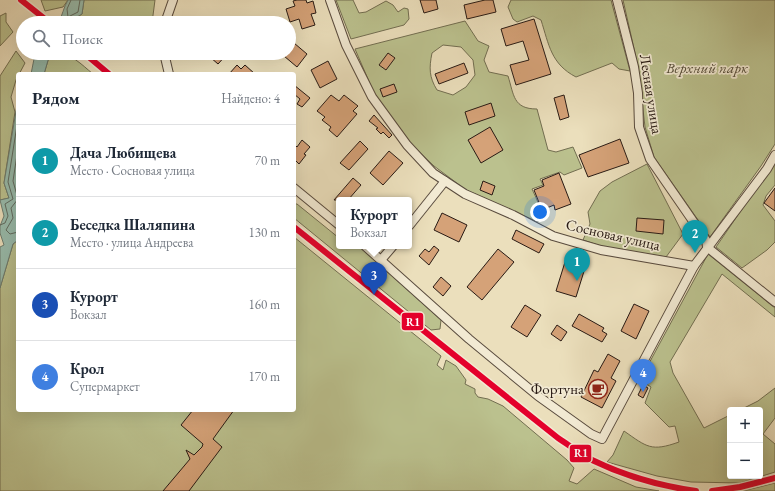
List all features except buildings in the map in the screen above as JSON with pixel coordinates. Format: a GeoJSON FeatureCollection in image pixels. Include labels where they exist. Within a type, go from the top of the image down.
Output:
{"type":"FeatureCollection","features":[{"type":"Feature","properties":{"kind":"street"},"geometry":{"type":"LineString","coordinates":[[167,16],[173,0]]}},
{"type":"Feature","properties":{"kind":"street","name":"Сосновая улица"},"geometry":{"type":"LineString","coordinates":[[330,0],[346,45],[372,97],[406,145],[433,173],[445,182],[465,194],[513,215],[553,236],[601,250],[694,266]]}},
{"type":"Feature","properties":{"kind":"street","name":"Лесная улица"},"geometry":{"type":"LineString","coordinates":[[616,0],[634,67],[638,93],[639,127],[650,159],[706,240],[707,247]]}},
{"type":"Feature","properties":{"kind":"street"},"geometry":{"type":"LineString","coordinates":[[166,60],[169,72]]}},
{"type":"Feature","properties":{"kind":"street"},"geometry":{"type":"LineString","coordinates":[[368,249],[469,339],[538,396],[591,434],[602,439],[694,266],[767,169],[775,155]]}},
{"type":"Feature","properties":{"kind":"street"},"geometry":{"type":"LineString","coordinates":[[412,222],[445,182]]}},
{"type":"Feature","properties":{"kind":"street"},"geometry":{"type":"LineString","coordinates":[[296,190],[336,223]]}},
{"type":"Feature","properties":{"kind":"street"},"geometry":{"type":"LineString","coordinates":[[707,247],[775,302]]}},
{"type":"Feature","properties":{"kind":"street"},"geometry":{"type":"LineString","coordinates":[[381,260],[390,249]]}},
{"type":"Feature","properties":{"kind":"green space"},"geometry":{"type":"Polygon","coordinates":[[[41,0],[68,0],[63,7],[45,11],[41,0]]]}},
{"type":"Feature","properties":{"kind":"green space"},"geometry":{"type":"Polygon","coordinates":[[[84,0],[155,0],[153,16],[79,16],[82,14],[84,0]]]}},
{"type":"Feature","properties":{"kind":"green space"},"geometry":{"type":"Polygon","coordinates":[[[336,0],[353,0],[359,13],[366,12],[386,1],[393,5],[398,12],[404,8],[408,9],[409,19],[404,25],[351,39],[336,0]]]}},
{"type":"Feature","properties":{"kind":"green space"},"geometry":{"type":"Polygon","coordinates":[[[511,0],[611,0],[630,71],[619,69],[612,63],[576,77],[568,72],[556,60],[549,46],[541,20],[533,16],[517,22],[513,19],[508,7],[511,0]]]}},
{"type":"Feature","properties":{"kind":"green space","name":"Верхний парк"},"geometry":{"type":"Polygon","coordinates":[[[623,0],[775,0],[775,144],[710,237],[654,157],[645,127],[638,66],[623,0]]]}},
{"type":"Feature","properties":{"kind":"green space"},"geometry":{"type":"Polygon","coordinates":[[[6,13],[6,22],[13,32],[0,46],[0,16],[6,13]]]}},
{"type":"Feature","properties":{"kind":"green space"},"geometry":{"type":"Polygon","coordinates":[[[465,21],[478,41],[489,46],[484,60],[489,72],[508,76],[513,95],[519,104],[523,107],[537,109],[548,150],[556,152],[573,147],[582,168],[564,175],[560,172],[540,179],[543,185],[532,189],[540,209],[538,222],[466,190],[434,166],[410,143],[374,93],[355,49],[465,21]],[[443,45],[432,53],[430,72],[432,81],[437,90],[453,95],[466,87],[475,75],[473,60],[461,47],[443,45]]]}},
{"type":"Feature","properties":{"kind":"green space"},"geometry":{"type":"Polygon","coordinates":[[[16,51],[16,60],[23,60],[25,63],[20,72],[16,72],[16,80],[11,97],[15,112],[4,183],[9,198],[0,200],[0,76],[16,51]]]}},
{"type":"Feature","properties":{"kind":"green space"},"geometry":{"type":"Polygon","coordinates":[[[48,60],[76,60],[91,72],[45,72],[48,60]]]}},
{"type":"Feature","properties":{"kind":"green space"},"geometry":{"type":"Polygon","coordinates":[[[775,161],[775,185],[766,196],[763,205],[775,221],[775,242],[767,250],[742,268],[716,247],[775,161]]]}},
{"type":"Feature","properties":{"kind":"green space"},"geometry":{"type":"Polygon","coordinates":[[[647,164],[683,234],[666,257],[604,247],[583,240],[590,224],[588,212],[600,191],[612,182],[647,164]]]}},
{"type":"Feature","properties":{"kind":"green space"},"geometry":{"type":"Polygon","coordinates":[[[296,204],[336,236],[336,249],[362,249],[441,320],[440,329],[431,330],[296,220],[296,204]]]}},
{"type":"Feature","properties":{"kind":"green space"},"geometry":{"type":"Polygon","coordinates":[[[296,239],[441,356],[437,365],[443,370],[446,360],[456,366],[466,380],[465,384],[475,389],[475,393],[478,397],[488,399],[503,406],[567,460],[574,468],[569,481],[577,484],[594,469],[636,487],[659,491],[0,491],[0,288],[13,244],[16,242],[16,412],[296,412],[296,239]]]}},
{"type":"Feature","properties":{"kind":"green space"},"geometry":{"type":"Polygon","coordinates":[[[708,254],[775,308],[775,317],[722,274],[670,362],[673,373],[704,428],[727,416],[727,479],[753,479],[740,483],[691,482],[657,476],[607,462],[613,455],[624,431],[638,441],[655,447],[662,447],[679,442],[675,426],[669,427],[645,403],[651,387],[640,380],[708,254]]]}},
{"type":"Feature","properties":{"kind":"green space"},"geometry":{"type":"Polygon","coordinates":[[[775,388],[775,418],[763,434],[763,407],[746,407],[758,401],[775,388]]]}},
{"type":"Feature","properties":{"kind":"green space"},"geometry":{"type":"Polygon","coordinates":[[[763,434],[775,444],[775,472],[763,476],[763,434]]]}},
{"type":"Feature","properties":{"kind":"green space"},"geometry":{"type":"Polygon","coordinates":[[[775,483],[775,491],[743,491],[775,483]]]}},
{"type":"Feature","properties":{"kind":"water"},"geometry":{"type":"Polygon","coordinates":[[[68,0],[84,0],[82,14],[79,16],[61,16],[68,0]]]}},
{"type":"Feature","properties":{"kind":"water"},"geometry":{"type":"Polygon","coordinates":[[[34,60],[48,60],[45,72],[31,72],[34,60]]]}},
{"type":"Feature","properties":{"kind":"water"},"geometry":{"type":"Polygon","coordinates":[[[16,111],[16,242],[13,244],[0,288],[0,247],[4,245],[0,233],[0,226],[4,216],[0,200],[9,198],[4,183],[16,111]]]}},
{"type":"Feature","properties":{"kind":"transit line","name":"R1"},"geometry":{"type":"LineString","coordinates":[[21,0],[41,16]]}},
{"type":"Feature","properties":{"kind":"transit line","name":"R1"},"geometry":{"type":"LineString","coordinates":[[92,60],[107,72]]}},
{"type":"Feature","properties":{"kind":"transit line","name":"R1"},"geometry":{"type":"LineString","coordinates":[[296,229],[558,438],[579,452],[604,466],[630,476],[696,491]]}},
{"type":"Feature","properties":{"kind":"transit line","name":"R1"},"geometry":{"type":"LineString","coordinates":[[712,491],[740,487],[775,478]]}},
{"type":"Feature","properties":{"kind":"place","name":"Беседка Шаляпина"},"geometry":{"type":"Point","coordinates":[695,253]}},
{"type":"Feature","properties":{"kind":"place","name":"Дача Любищева"},"geometry":{"type":"Point","coordinates":[577,281]}},
{"type":"Feature","properties":{"kind":"place","name":"Курорт"},"geometry":{"type":"Point","coordinates":[374,295]}},
{"type":"Feature","properties":{"kind":"place","name":"Фортуна"},"geometry":{"type":"Point","coordinates":[598,389]}},
{"type":"Feature","properties":{"kind":"place","name":"Крол"},"geometry":{"type":"Point","coordinates":[643,392]}}]}
